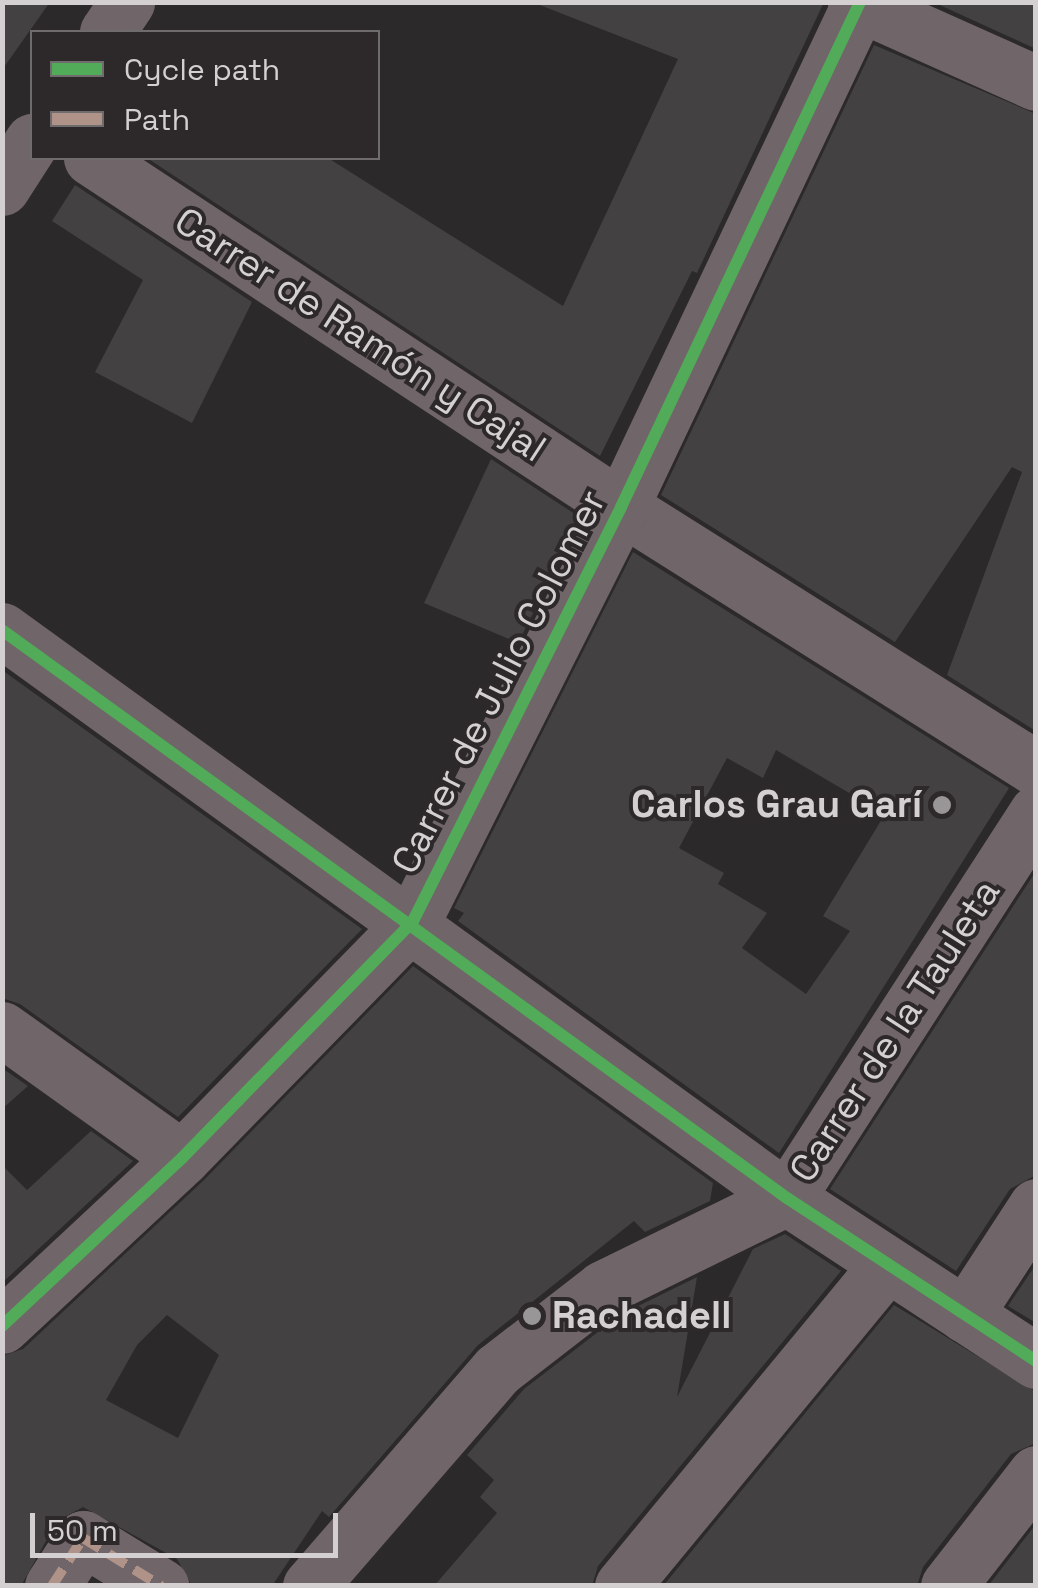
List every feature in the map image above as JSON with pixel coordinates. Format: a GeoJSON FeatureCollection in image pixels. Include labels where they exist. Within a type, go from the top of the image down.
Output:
{"type":"FeatureCollection","features":[{"type":"Feature","properties":{"kind":"street"},"geometry":{"type":"LineString","coordinates":[[107,30],[127,2]]}},
{"type":"Feature","properties":{"kind":"street"},"geometry":{"type":"LineString","coordinates":[[858,3],[1036,83]]}},
{"type":"Feature","properties":{"kind":"street","name":"Carrer de Julio Colomer"},"geometry":{"type":"LineString","coordinates":[[2,1326],[182,1158],[412,921],[622,507],[858,3]]}},
{"type":"Feature","properties":{"kind":"street"},"geometry":{"type":"LineString","coordinates":[[2,188],[30,144]]}},
{"type":"Feature","properties":{"kind":"street","name":"Carrer de Ramón y Cajal"},"geometry":{"type":"LineString","coordinates":[[94,160],[622,507],[1036,768]]}},
{"type":"Feature","properties":{"kind":"street"},"geometry":{"type":"LineString","coordinates":[[2,630],[412,921],[787,1198],[885,1267],[1036,1361]]}},
{"type":"Feature","properties":{"kind":"street","name":"Carrer de la Tauleta"},"geometry":{"type":"LineString","coordinates":[[787,1198],[1036,813]]}},
{"type":"Feature","properties":{"kind":"street"},"geometry":{"type":"LineString","coordinates":[[2,1029],[182,1158]]}},
{"type":"Feature","properties":{"kind":"street"},"geometry":{"type":"LineString","coordinates":[[311,1585],[497,1370],[603,1288],[787,1198]]}},
{"type":"Feature","properties":{"kind":"street"},"geometry":{"type":"LineString","coordinates":[[964,1316],[1036,1206]]}},
{"type":"Feature","properties":{"kind":"street"},"geometry":{"type":"LineString","coordinates":[[622,1586],[885,1267]]}},
{"type":"Feature","properties":{"kind":"street"},"geometry":{"type":"LineString","coordinates":[[948,1586],[1036,1473]]}},
{"type":"Feature","properties":{"kind":"street"},"geometry":{"type":"LineString","coordinates":[[52,1586],[83,1538],[161,1586]]}},
{"type":"Feature","properties":{"kind":"building"},"geometry":{"type":"Polygon","coordinates":[[[2,2],[50,2],[30,30],[2,70],[2,2]]]}},
{"type":"Feature","properties":{"kind":"building"},"geometry":{"type":"Polygon","coordinates":[[[532,2],[824,2],[697,273],[692,271],[600,456],[150,160],[331,160],[563,306],[678,59],[532,2]]]}},
{"type":"Feature","properties":{"kind":"building"},"geometry":{"type":"Polygon","coordinates":[[[933,2],[1036,2],[1036,49],[933,2]]]}},
{"type":"Feature","properties":{"kind":"building"},"geometry":{"type":"Polygon","coordinates":[[[874,45],[1036,114],[1034,730],[947,675],[1022,472],[1012,467],[895,642],[661,495],[874,45]]]}},
{"type":"Feature","properties":{"kind":"building"},"geometry":{"type":"Polygon","coordinates":[[[75,185],[252,302],[192,423],[95,372],[143,280],[52,221],[75,185]]]}},
{"type":"Feature","properties":{"kind":"building"},"geometry":{"type":"Polygon","coordinates":[[[491,459],[581,518],[518,643],[424,603],[491,459]]]}},
{"type":"Feature","properties":{"kind":"building"},"geometry":{"type":"Polygon","coordinates":[[[633,552],[1009,788],[779,1153],[458,921],[464,913],[454,908],[633,552]],[[776,750],[763,778],[727,758],[679,848],[724,873],[718,884],[767,913],[742,948],[806,994],[850,931],[823,916],[885,814],[776,750]]]}},
{"type":"Feature","properties":{"kind":"building"},"geometry":{"type":"Polygon","coordinates":[[[2,670],[362,929],[178,1117],[20,1004],[2,998],[2,670]]]}},
{"type":"Feature","properties":{"kind":"building"},"geometry":{"type":"Polygon","coordinates":[[[1036,871],[1036,1175],[1010,1189],[956,1271],[830,1189],[1036,871]]]}},
{"type":"Feature","properties":{"kind":"building"},"geometry":{"type":"Polygon","coordinates":[[[413,966],[713,1183],[710,1201],[645,1232],[634,1221],[478,1345],[329,1517],[322,1511],[272,1586],[192,1586],[177,1559],[83,1507],[57,1521],[21,1586],[2,1586],[2,1356],[23,1349],[203,1181],[413,966]],[[167,1315],[137,1345],[106,1400],[178,1438],[219,1355],[167,1315]]]}},
{"type":"Feature","properties":{"kind":"building"},"geometry":{"type":"Polygon","coordinates":[[[2,1068],[28,1086],[2,1109],[2,1068]]]}},
{"type":"Feature","properties":{"kind":"building"},"geometry":{"type":"Polygon","coordinates":[[[91,1131],[133,1161],[2,1283],[2,1165],[27,1190],[91,1131]]]}},
{"type":"Feature","properties":{"kind":"building"},"geometry":{"type":"Polygon","coordinates":[[[785,1234],[841,1271],[598,1566],[592,1586],[434,1586],[497,1513],[480,1497],[494,1480],[467,1455],[524,1389],[620,1315],[697,1277],[677,1397],[753,1249],[785,1234]]]}},
{"type":"Feature","properties":{"kind":"building"},"geometry":{"type":"Polygon","coordinates":[[[1036,1264],[1036,1323],[1008,1306],[1036,1264]]]}},
{"type":"Feature","properties":{"kind":"building"},"geometry":{"type":"Polygon","coordinates":[[[894,1305],[1036,1392],[1036,1443],[1011,1454],[923,1567],[917,1586],[663,1586],[894,1305]]]}},
{"type":"Feature","properties":{"kind":"building"},"geometry":{"type":"Polygon","coordinates":[[[1036,1524],[1036,1586],[988,1586],[1036,1524]]]}},
{"type":"Feature","properties":{"kind":"marked path"},"geometry":{"type":"LineString","coordinates":[[52,1586],[83,1538],[161,1586]]}},
{"type":"Feature","properties":{"kind":"cycle path"},"geometry":{"type":"LineString","coordinates":[[2,1326],[182,1158],[413,921],[621,507],[860,2]]}},
{"type":"Feature","properties":{"kind":"cycle path"},"geometry":{"type":"LineString","coordinates":[[2,630],[787,1198],[1036,1361]]}},
{"type":"Feature","properties":{"kind":"place","name":"Carlos Grau Garí"},"geometry":{"type":"Point","coordinates":[942,805]}},
{"type":"Feature","properties":{"kind":"place","name":"Rachadell"},"geometry":{"type":"Point","coordinates":[532,1316]}}]}
